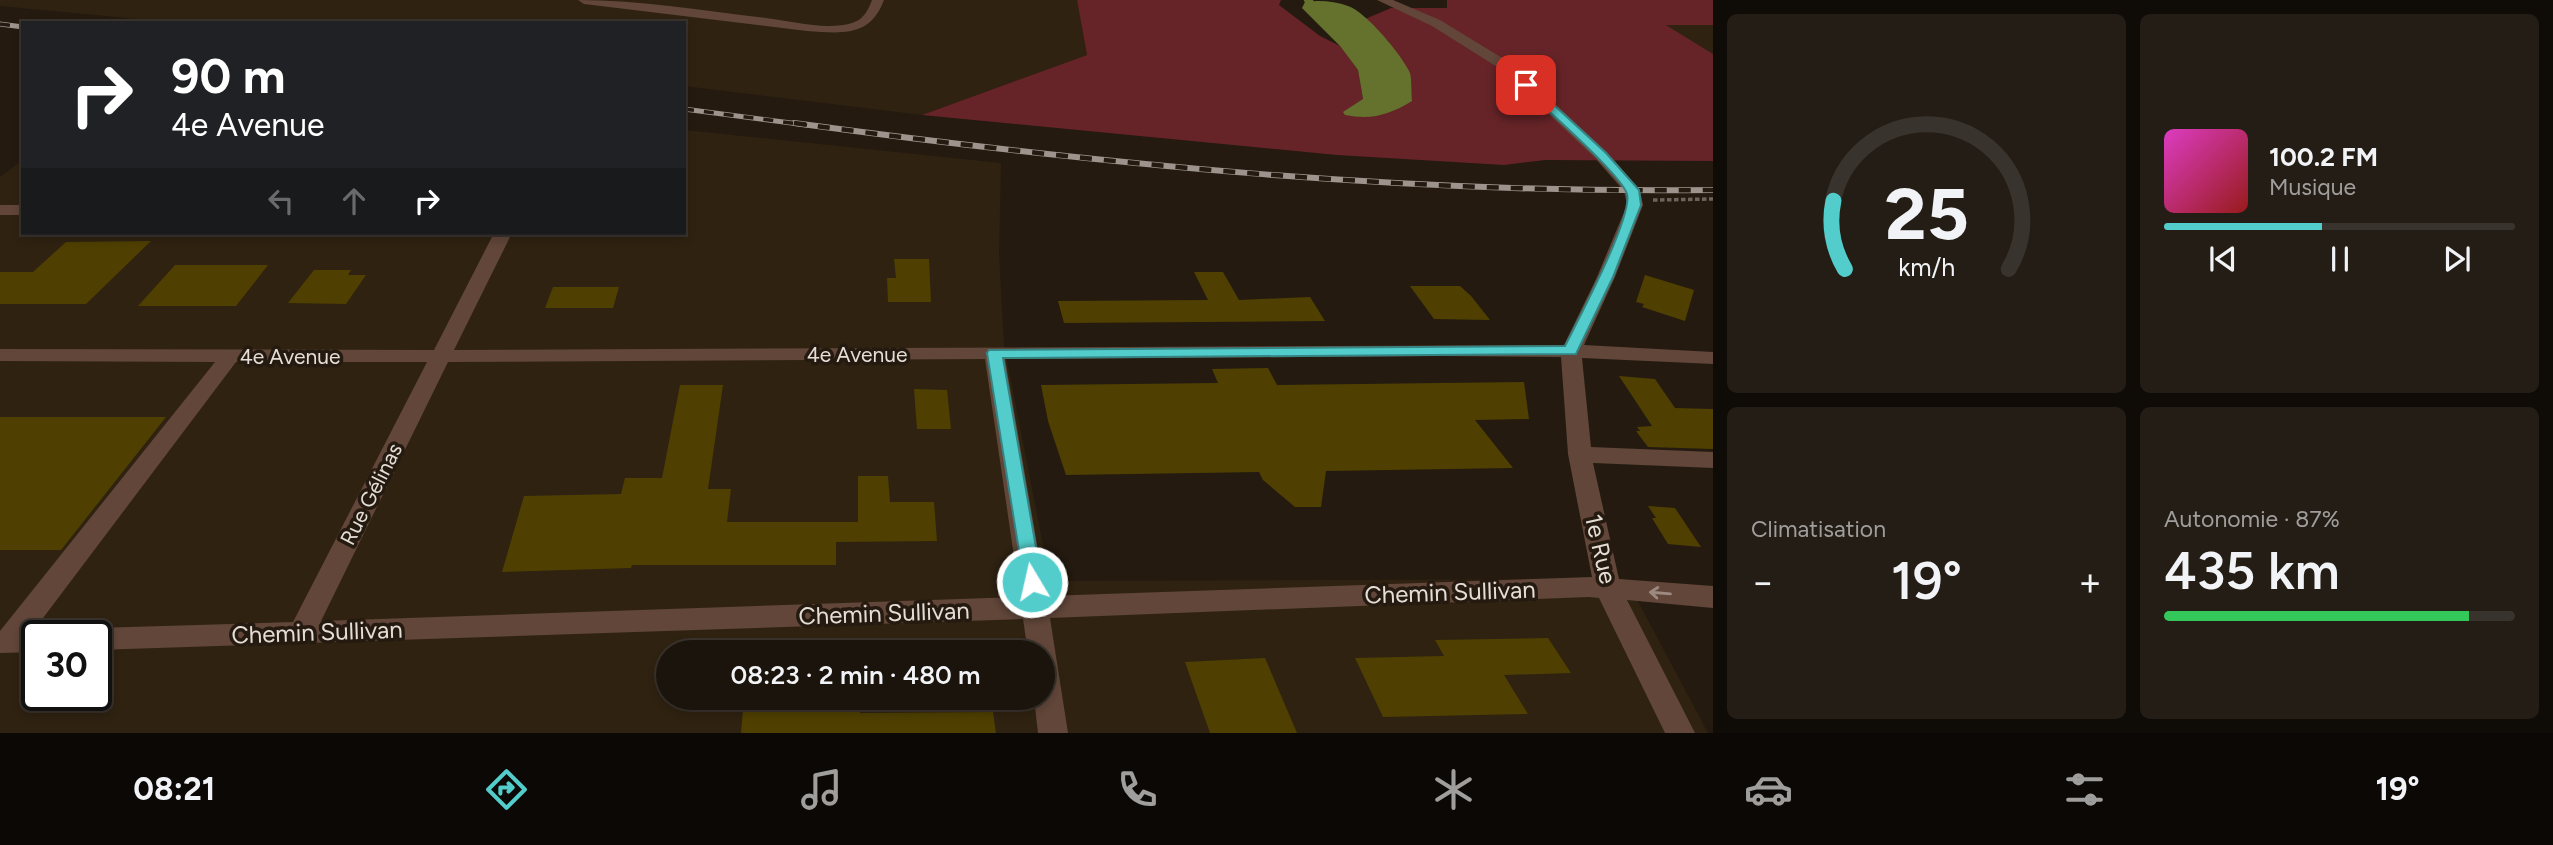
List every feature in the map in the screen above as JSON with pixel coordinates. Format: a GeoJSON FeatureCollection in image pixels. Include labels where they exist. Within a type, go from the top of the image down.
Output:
{"type":"FeatureCollection","features":[{"type":"Feature","properties":{"kind":"street"},"geometry":{"type":"LineString","coordinates":[[584,0],[840,29],[864,24],[874,15],[878,0]]}},
{"type":"Feature","properties":{"kind":"street"},"geometry":{"type":"LineString","coordinates":[[1383,0],[1436,23],[1507,67],[1601,155],[1632,190],[1634,201],[1606,277],[1571,351]]}},
{"type":"Feature","properties":{"kind":"street"},"geometry":{"type":"LineString","coordinates":[[0,210],[21,209]]}},
{"type":"Feature","properties":{"kind":"street","name":"Rue Gélinas"},"geometry":{"type":"LineString","coordinates":[[302,631],[502,235]]}},
{"type":"Feature","properties":{"kind":"street","name":"4e Avenue"},"geometry":{"type":"LineString","coordinates":[[0,355],[440,356],[1571,351],[1713,358]]}},
{"type":"Feature","properties":{"kind":"street","name":"1e Rue"},"geometry":{"type":"LineString","coordinates":[[1571,351],[1580,454],[1608,589],[1680,733]]}},
{"type":"Feature","properties":{"kind":"street"},"geometry":{"type":"LineString","coordinates":[[994,353],[1040,640]]}},
{"type":"Feature","properties":{"kind":"street"},"geometry":{"type":"LineString","coordinates":[[4,642],[230,356]]}},
{"type":"Feature","properties":{"kind":"street"},"geometry":{"type":"LineString","coordinates":[[1580,454],[1713,460]]}},
{"type":"Feature","properties":{"kind":"street","name":"Chemin Sullivan"},"geometry":{"type":"LineString","coordinates":[[112,638],[1589,587],[1713,597]]}},
{"type":"Feature","properties":{"kind":"street"},"geometry":{"type":"LineString","coordinates":[[1050,710],[1053,733]]}},
{"type":"Feature","properties":{"kind":"path"},"geometry":{"type":"LineString","coordinates":[[1634,201],[1713,199]]}},
{"type":"Feature","properties":{"kind":"shaded area"},"geometry":{"type":"Polygon","coordinates":[[[0,0],[1077,0],[1087,55],[922,115],[686,86],[686,21],[158,21],[0,6],[0,0]]]}},
{"type":"Feature","properties":{"kind":"shaded area"},"geometry":{"type":"Polygon","coordinates":[[[1077,0],[1281,0],[1279,5],[1320,36],[1340,46],[1358,70],[1363,99],[1360,118],[1389,42],[1365,19],[1391,8],[1447,8],[1447,0],[1713,0],[1713,25],[1666,25],[1713,54],[1713,161],[1545,160],[1504,165],[1337,155],[922,115],[1087,55],[1077,0]]]}},
{"type":"Feature","properties":{"kind":"shaded area"},"geometry":{"type":"Polygon","coordinates":[[[1305,2],[1338,3],[1364,16],[1392,45],[1406,65],[1411,76],[1412,101],[1380,115],[1345,115],[1343,112],[1363,99],[1358,70],[1340,46],[1302,8],[1305,2]]]}},
{"type":"Feature","properties":{"kind":"shaded area"},"geometry":{"type":"Polygon","coordinates":[[[1665,25],[1713,25],[1713,54],[1665,25]]]}},
{"type":"Feature","properties":{"kind":"shaded area"},"geometry":{"type":"Polygon","coordinates":[[[686,130],[1001,163],[999,254],[1004,345],[1050,581],[1626,579],[1708,733],[0,733],[0,177],[21,161],[21,235],[686,235],[686,130]]]}},
{"type":"Feature","properties":{"kind":"building"},"geometry":{"type":"Polygon","coordinates":[[[151,241],[86,304],[0,304],[0,272],[33,272],[66,242],[151,241]]]}},
{"type":"Feature","properties":{"kind":"building"},"geometry":{"type":"Polygon","coordinates":[[[894,259],[929,259],[931,302],[888,302],[887,278],[896,278],[894,259]]]}},
{"type":"Feature","properties":{"kind":"building"},"geometry":{"type":"Polygon","coordinates":[[[175,265],[268,265],[236,306],[138,306],[175,265]]]}},
{"type":"Feature","properties":{"kind":"building"},"geometry":{"type":"Polygon","coordinates":[[[314,270],[351,270],[348,275],[366,275],[346,304],[288,303],[314,270]]]}},
{"type":"Feature","properties":{"kind":"building"},"geometry":{"type":"Polygon","coordinates":[[[1194,272],[1223,272],[1239,300],[1310,297],[1325,321],[1064,323],[1058,301],[1208,300],[1194,272]]]}},
{"type":"Feature","properties":{"kind":"building"},"geometry":{"type":"Polygon","coordinates":[[[1645,275],[1694,290],[1685,321],[1642,307],[1644,304],[1636,302],[1645,275]]]}},
{"type":"Feature","properties":{"kind":"building"},"geometry":{"type":"Polygon","coordinates":[[[1410,286],[1460,286],[1490,320],[1434,319],[1410,286]]]}},
{"type":"Feature","properties":{"kind":"building"},"geometry":{"type":"Polygon","coordinates":[[[553,287],[619,287],[613,308],[545,308],[553,287]]]}},
{"type":"Feature","properties":{"kind":"building"},"geometry":{"type":"Polygon","coordinates":[[[1268,368],[1277,385],[1524,382],[1529,419],[1475,420],[1513,468],[1326,471],[1321,507],[1295,507],[1263,480],[1259,472],[1066,475],[1048,421],[1041,385],[1218,383],[1212,369],[1268,368]]]}},
{"type":"Feature","properties":{"kind":"building"},"geometry":{"type":"Polygon","coordinates":[[[1619,376],[1655,379],[1675,408],[1713,409],[1713,449],[1648,447],[1636,431],[1640,431],[1637,427],[1652,426],[1619,376]]]}},
{"type":"Feature","properties":{"kind":"building"},"geometry":{"type":"Polygon","coordinates":[[[680,385],[723,385],[708,489],[731,489],[727,522],[858,522],[858,476],[888,476],[890,502],[934,502],[937,541],[836,542],[836,565],[632,565],[631,568],[502,572],[524,496],[621,494],[625,478],[662,478],[680,385]]]}},
{"type":"Feature","properties":{"kind":"building"},"geometry":{"type":"Polygon","coordinates":[[[914,389],[947,390],[951,429],[917,429],[914,389]]]}},
{"type":"Feature","properties":{"kind":"building"},"geometry":{"type":"Polygon","coordinates":[[[0,417],[166,417],[61,550],[0,550],[0,417]]]}},
{"type":"Feature","properties":{"kind":"building"},"geometry":{"type":"Polygon","coordinates":[[[1648,506],[1675,508],[1701,547],[1668,544],[1648,506]]]}},
{"type":"Feature","properties":{"kind":"building"},"geometry":{"type":"Polygon","coordinates":[[[1548,638],[1571,673],[1504,675],[1528,714],[1383,717],[1355,658],[1444,656],[1435,640],[1548,638]]]}},
{"type":"Feature","properties":{"kind":"building"},"geometry":{"type":"Polygon","coordinates":[[[1265,658],[1297,733],[1210,733],[1185,662],[1265,658]]]}},
{"type":"Feature","properties":{"kind":"building"},"geometry":{"type":"Polygon","coordinates":[[[743,710],[860,710],[860,713],[993,712],[996,733],[741,733],[743,710]]]}},
{"type":"Feature","properties":{"kind":"waterway"},"geometry":{"type":"LineString","coordinates":[[1306,0],[1311,1]]}},
{"type":"Feature","properties":{"kind":"railway"},"geometry":{"type":"LineString","coordinates":[[0,24],[21,27]]}},
{"type":"Feature","properties":{"kind":"railway"},"geometry":{"type":"LineString","coordinates":[[686,109],[807,125]]}},
{"type":"Feature","properties":{"kind":"railway"},"geometry":{"type":"LineString","coordinates":[[794,123],[1023,151],[1252,173],[1482,187],[1713,190]]}},
{"type":"Feature","properties":{"kind":"route"},"geometry":{"type":"LineString","coordinates":[[1032,582],[994,353],[1571,351],[1606,277],[1635,205],[1632,190],[1601,155],[1526,85]]}}]}
